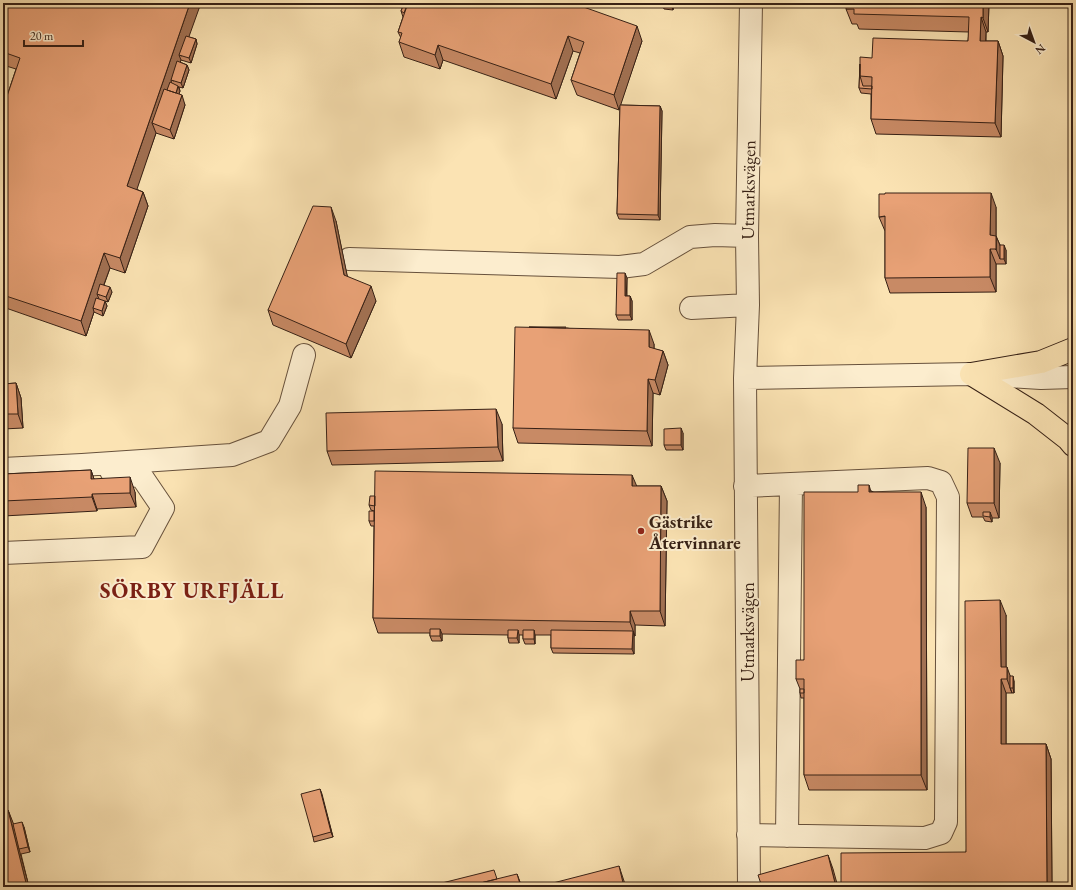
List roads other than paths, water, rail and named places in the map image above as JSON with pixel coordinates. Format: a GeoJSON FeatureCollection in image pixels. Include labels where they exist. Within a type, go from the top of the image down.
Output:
{"type":"FeatureCollection","features":[{"type":"Feature","properties":{"kind":"main road"},"geometry":{"type":"LineString","coordinates":[[971,374],[1041,362],[1073,349]]}},
{"type":"Feature","properties":{"kind":"main road"},"geometry":{"type":"LineString","coordinates":[[971,374],[1036,414],[1068,439],[1073,445]]}},
{"type":"Feature","properties":{"kind":"street","name":"Utmarksvägen"},"geometry":{"type":"LineString","coordinates":[[749,887],[745,378],[748,305],[747,236],[751,3]]}},
{"type":"Feature","properties":{"kind":"street"},"geometry":{"type":"LineString","coordinates":[[349,259],[620,267],[644,264],[690,236],[747,236]]}},
{"type":"Feature","properties":{"kind":"street"},"geometry":{"type":"LineString","coordinates":[[691,308],[748,305]]}},
{"type":"Feature","properties":{"kind":"street"},"geometry":{"type":"LineString","coordinates":[[3,468],[82,465],[232,455],[269,441],[290,406],[304,354]]}},
{"type":"Feature","properties":{"kind":"street"},"geometry":{"type":"LineString","coordinates":[[745,378],[971,374],[1041,378],[1073,377]]}},
{"type":"Feature","properties":{"kind":"street"},"geometry":{"type":"LineString","coordinates":[[3,552],[142,547],[163,508],[142,477],[82,465]]}},
{"type":"Feature","properties":{"kind":"street"},"geometry":{"type":"LineString","coordinates":[[746,486],[928,478],[940,482],[948,497],[946,822],[941,833],[925,838],[748,835]]}},
{"type":"Feature","properties":{"kind":"street"},"geometry":{"type":"LineString","coordinates":[[787,836],[791,484]]}},
{"type":"Feature","properties":{"kind":"place","name":"Gästrike Återvinnare"},"geometry":{"type":"Point","coordinates":[641,531]}},
{"type":"Feature","properties":{"kind":"district","name":"SÖRBY URFJÄLL"},"geometry":{"type":"Point","coordinates":[192,590]}}]}
